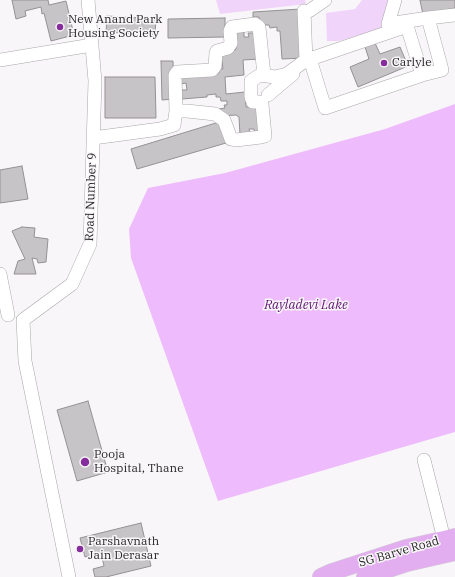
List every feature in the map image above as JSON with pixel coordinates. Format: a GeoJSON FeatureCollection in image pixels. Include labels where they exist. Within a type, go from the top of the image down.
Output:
{"type":"FeatureCollection","features":[{"type":"Feature","properties":{"kind":"main road","name":"SG Barve Road"},"geometry":{"type":"LineString","coordinates":[[321,577],[406,548],[451,543]]}},
{"type":"Feature","properties":{"kind":"main road","name":"SG Barve Road"},"geometry":{"type":"LineString","coordinates":[[365,577],[407,563],[451,543]]}},
{"type":"Feature","properties":{"kind":"street","name":"Road Number 9"},"geometry":{"type":"LineString","coordinates":[[23,320],[72,284],[90,244],[95,81],[88,0]]}},
{"type":"Feature","properties":{"kind":"street"},"geometry":{"type":"LineString","coordinates":[[307,7],[325,0]]}},
{"type":"Feature","properties":{"kind":"street"},"geometry":{"type":"LineString","coordinates":[[395,0],[388,24],[455,15]]}},
{"type":"Feature","properties":{"kind":"street"},"geometry":{"type":"LineString","coordinates":[[307,7],[307,35],[310,59],[325,108],[422,75],[442,70],[428,18]]}},
{"type":"Feature","properties":{"kind":"street"},"geometry":{"type":"LineString","coordinates":[[176,111],[215,114],[224,120],[231,139],[261,138],[265,136],[262,104],[260,102],[253,102],[251,97],[251,81],[260,75],[275,77],[287,74],[306,60],[307,7]]}},
{"type":"Feature","properties":{"kind":"street"},"geometry":{"type":"LineString","coordinates":[[93,138],[174,125],[176,111],[175,74],[177,72],[212,70],[215,66],[217,51],[228,48],[231,43],[230,31],[232,27],[255,24],[259,27],[264,76]]}},
{"type":"Feature","properties":{"kind":"street"},"geometry":{"type":"LineString","coordinates":[[268,95],[310,59],[407,26],[422,75]]}},
{"type":"Feature","properties":{"kind":"street"},"geometry":{"type":"LineString","coordinates":[[0,60],[92,45]]}},
{"type":"Feature","properties":{"kind":"street"},"geometry":{"type":"LineString","coordinates":[[0,274],[4,315],[23,320],[25,361],[69,577]]}},
{"type":"Feature","properties":{"kind":"street"},"geometry":{"type":"LineString","coordinates":[[424,460],[451,543]]}},
{"type":"Feature","properties":{"kind":"shaded area"},"geometry":{"type":"Polygon","coordinates":[[[216,0],[305,0],[306,4],[220,14],[216,0]]]}},
{"type":"Feature","properties":{"kind":"shaded area"},"geometry":{"type":"Polygon","coordinates":[[[362,0],[395,0],[386,27],[339,41],[327,41],[326,13],[355,9],[362,0]]]}},
{"type":"Feature","properties":{"kind":"water","name":"Rayladevi Lake"},"geometry":{"type":"Polygon","coordinates":[[[455,104],[455,432],[218,501],[131,258],[129,229],[148,188],[225,173],[385,129],[455,104]]]}},
{"type":"Feature","properties":{"kind":"building","name":"New Anand Park Housing Society"},"geometry":{"type":"Polygon","coordinates":[[[12,0],[48,0],[49,5],[66,1],[74,35],[51,41],[41,7],[25,11],[26,16],[16,19],[12,0]]]}},
{"type":"Feature","properties":{"kind":"building"},"geometry":{"type":"Polygon","coordinates":[[[420,0],[455,0],[455,8],[423,15],[420,0]]]}},
{"type":"Feature","properties":{"kind":"building"},"geometry":{"type":"Polygon","coordinates":[[[301,9],[305,58],[282,59],[280,31],[277,31],[277,27],[270,28],[269,25],[261,25],[259,17],[253,17],[253,12],[301,9]]]}},
{"type":"Feature","properties":{"kind":"building"},"geometry":{"type":"Polygon","coordinates":[[[107,16],[156,19],[155,35],[106,32],[107,16]]]}},
{"type":"Feature","properties":{"kind":"building"},"geometry":{"type":"Polygon","coordinates":[[[225,18],[225,37],[168,38],[168,19],[225,18]]]}},
{"type":"Feature","properties":{"kind":"building"},"geometry":{"type":"Polygon","coordinates":[[[234,32],[244,32],[244,37],[249,37],[248,33],[258,33],[260,59],[243,60],[244,75],[225,77],[226,94],[245,92],[246,107],[259,106],[262,133],[255,134],[254,129],[249,129],[250,134],[240,135],[239,117],[236,115],[220,116],[219,109],[225,108],[224,105],[227,105],[227,101],[221,101],[220,97],[216,97],[216,94],[207,95],[207,97],[182,99],[181,90],[187,90],[186,83],[181,84],[181,76],[219,73],[218,69],[223,69],[222,61],[216,61],[216,54],[232,53],[236,49],[234,32]]]}},
{"type":"Feature","properties":{"kind":"building","name":"Carlyle"},"geometry":{"type":"Polygon","coordinates":[[[375,43],[380,54],[400,47],[408,66],[358,87],[350,67],[369,59],[365,47],[375,43]]]}},
{"type":"Feature","properties":{"kind":"building"},"geometry":{"type":"Polygon","coordinates":[[[161,61],[173,61],[174,99],[162,100],[161,61]]]}},
{"type":"Feature","properties":{"kind":"building"},"geometry":{"type":"Polygon","coordinates":[[[105,77],[155,77],[156,118],[105,118],[105,77]]]}},
{"type":"Feature","properties":{"kind":"building"},"geometry":{"type":"Polygon","coordinates":[[[219,122],[226,143],[137,169],[131,149],[219,122]]]}},
{"type":"Feature","properties":{"kind":"building"},"geometry":{"type":"Polygon","coordinates":[[[22,166],[28,199],[0,203],[0,170],[22,166]]]}},
{"type":"Feature","properties":{"kind":"building"},"geometry":{"type":"Polygon","coordinates":[[[22,227],[35,228],[34,237],[48,239],[46,262],[38,263],[37,259],[32,258],[36,274],[14,274],[18,261],[25,259],[12,231],[22,227]]]}},
{"type":"Feature","properties":{"kind":"building"},"geometry":{"type":"Polygon","coordinates":[[[88,401],[108,472],[77,481],[57,410],[88,401]]]}},
{"type":"Feature","properties":{"kind":"building"},"geometry":{"type":"Polygon","coordinates":[[[141,523],[151,566],[106,577],[95,577],[93,569],[104,566],[101,553],[85,557],[80,538],[141,523]]]}},
{"type":"Feature","properties":{"kind":"place","name":"New Anand Park Housing Society"},"geometry":{"type":"Point","coordinates":[60,27]}},
{"type":"Feature","properties":{"kind":"place","name":"Carlyle"},"geometry":{"type":"Point","coordinates":[384,63]}},
{"type":"Feature","properties":{"kind":"place","name":"Pooja Hospital, Thane"},"geometry":{"type":"Point","coordinates":[85,462]}},
{"type":"Feature","properties":{"kind":"place","name":"Parshavnath Jain Derasar"},"geometry":{"type":"Point","coordinates":[80,549]}}]}
